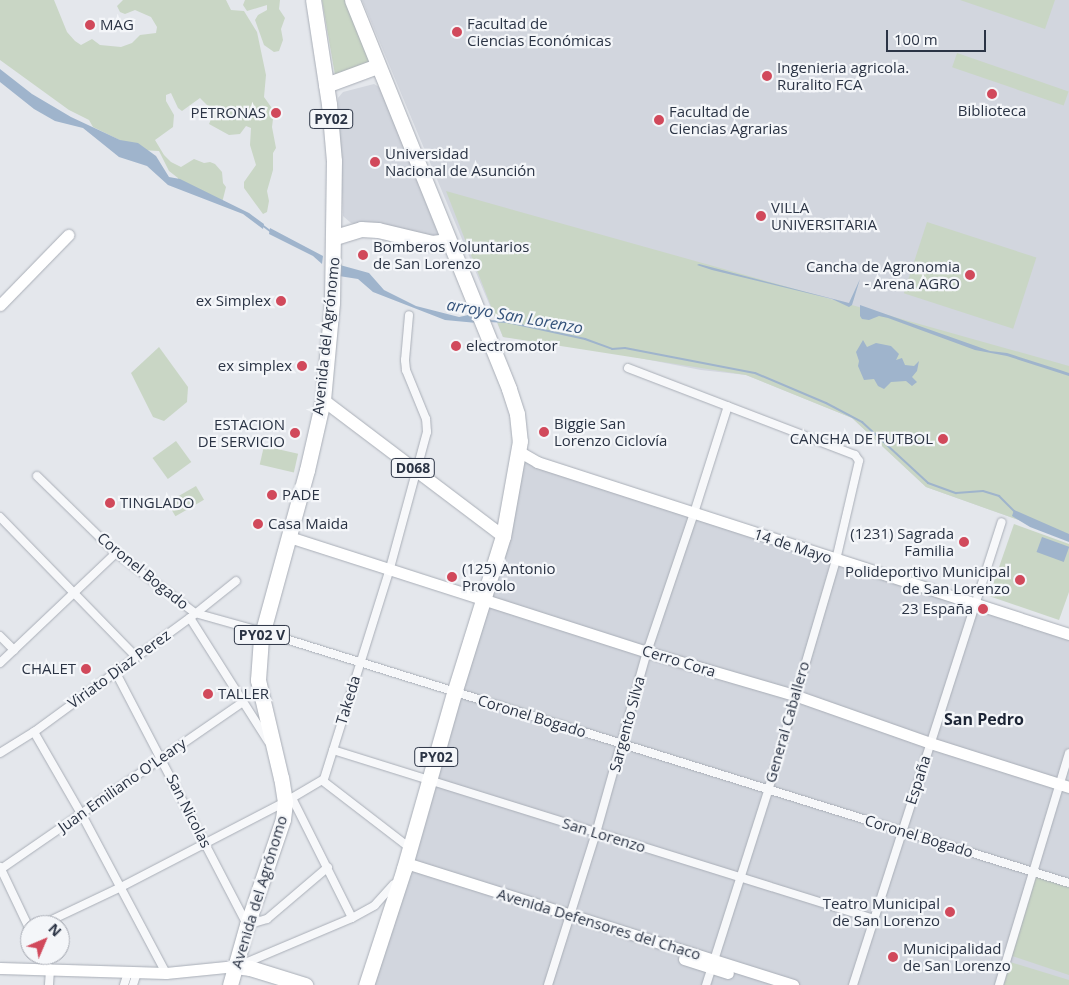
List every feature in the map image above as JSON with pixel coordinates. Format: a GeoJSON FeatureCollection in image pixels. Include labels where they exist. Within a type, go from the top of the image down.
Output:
{"type":"FeatureCollection","features":[{"type":"Feature","properties":{"kind":"highway","name":"PY02"},"geometry":{"type":"LineString","coordinates":[[313,0],[326,85],[334,160],[335,238]]}},
{"type":"Feature","properties":{"kind":"highway","name":"PY02"},"geometry":{"type":"LineString","coordinates":[[352,0],[516,408],[520,452],[504,533],[454,693],[405,863],[366,985]]}},
{"type":"Feature","properties":{"kind":"highway"},"geometry":{"type":"LineString","coordinates":[[326,85],[377,66]]}},
{"type":"Feature","properties":{"kind":"highway"},"geometry":{"type":"LineString","coordinates":[[335,238],[361,229],[378,230],[432,243],[448,241]]}},
{"type":"Feature","properties":{"kind":"highway","name":"Avenida del Agrónomo"},"geometry":{"type":"LineString","coordinates":[[230,985],[247,925],[288,800],[258,680],[263,632],[289,537],[322,400],[332,303],[335,238]]}},
{"type":"Feature","properties":{"kind":"highway"},"geometry":{"type":"LineString","coordinates":[[236,966],[250,968],[305,985]]}},
{"type":"Feature","properties":{"kind":"main road","name":"D068"},"geometry":{"type":"LineString","coordinates":[[322,400],[418,468],[504,533]]}},
{"type":"Feature","properties":{"kind":"street"},"geometry":{"type":"LineString","coordinates":[[0,305],[68,235]]}},
{"type":"Feature","properties":{"kind":"street","name":"Takeda"},"geometry":{"type":"LineString","coordinates":[[323,781],[390,568],[428,426],[406,370],[405,360],[409,315]]}},
{"type":"Feature","properties":{"kind":"street"},"geometry":{"type":"LineString","coordinates":[[628,368],[728,406]]}},
{"type":"Feature","properties":{"kind":"street","name":"General Caballero"},"geometry":{"type":"LineString","coordinates":[[706,985],[768,788],[794,695],[836,560],[859,465],[858,458],[728,406]]}},
{"type":"Feature","properties":{"kind":"street","name":"Sargento Silva"},"geometry":{"type":"LineString","coordinates":[[548,985],[623,743],[646,652],[694,513],[728,406]]}},
{"type":"Feature","properties":{"kind":"street","name":"14 de Mayo"},"geometry":{"type":"LineString","coordinates":[[520,452],[537,462],[1069,634]]}},
{"type":"Feature","properties":{"kind":"street","name":"Coronel Bogado"},"geometry":{"type":"LineString","coordinates":[[37,476],[116,553],[192,615],[263,632],[360,664],[623,743],[1069,883]]}},
{"type":"Feature","properties":{"kind":"street"},"geometry":{"type":"LineString","coordinates":[[0,517],[135,656]]}},
{"type":"Feature","properties":{"kind":"street","name":"España"},"geometry":{"type":"LineString","coordinates":[[853,985],[1002,522]]}},
{"type":"Feature","properties":{"kind":"street"},"geometry":{"type":"LineString","coordinates":[[0,532],[7,525]]}},
{"type":"Feature","properties":{"kind":"street","name":"Cerro Cora"},"geometry":{"type":"LineString","coordinates":[[289,537],[646,652],[794,695],[930,743],[1064,786]]}},
{"type":"Feature","properties":{"kind":"street"},"geometry":{"type":"LineString","coordinates":[[0,664],[116,553]]}},
{"type":"Feature","properties":{"kind":"street","name":"Viriato Diaz Perez"},"geometry":{"type":"LineString","coordinates":[[0,752],[34,732],[236,581]]}},
{"type":"Feature","properties":{"kind":"street"},"geometry":{"type":"LineString","coordinates":[[192,615],[275,752]]}},
{"type":"Feature","properties":{"kind":"street"},"geometry":{"type":"LineString","coordinates":[[0,636],[14,650]]}},
{"type":"Feature","properties":{"kind":"street","name":"San Nicolas"},"geometry":{"type":"LineString","coordinates":[[115,671],[247,925]]}},
{"type":"Feature","properties":{"kind":"street","name":"Juan Emiliano O'Leary"},"geometry":{"type":"LineString","coordinates":[[0,868],[82,815],[161,757],[243,702]]}},
{"type":"Feature","properties":{"kind":"street"},"geometry":{"type":"LineString","coordinates":[[34,732],[82,815],[166,973]]}},
{"type":"Feature","properties":{"kind":"street","name":"San Lorenzo"},"geometry":{"type":"LineString","coordinates":[[333,750],[874,919]]}},
{"type":"Feature","properties":{"kind":"street"},"geometry":{"type":"LineString","coordinates":[[998,985],[1032,871],[1064,786],[1069,753]]}},
{"type":"Feature","properties":{"kind":"street"},"geometry":{"type":"LineString","coordinates":[[0,968],[166,973],[236,966],[352,918],[382,898],[405,863],[323,781],[121,887],[62,915]]}},
{"type":"Feature","properties":{"kind":"street"},"geometry":{"type":"LineString","coordinates":[[288,800],[328,867],[352,918]]}},
{"type":"Feature","properties":{"kind":"street","name":"Avenida Defensores del Chaco"},"geometry":{"type":"LineString","coordinates":[[405,863],[570,919],[712,964],[768,985]]}},
{"type":"Feature","properties":{"kind":"street"},"geometry":{"type":"LineString","coordinates":[[247,925],[267,920],[328,867]]}},
{"type":"Feature","properties":{"kind":"street"},"geometry":{"type":"LineString","coordinates":[[0,868],[23,915]]}},
{"type":"Feature","properties":{"kind":"street","name":"Avenida Defensores del Chaco"},"geometry":{"type":"LineString","coordinates":[[712,964],[793,985]]}},
{"type":"Feature","properties":{"kind":"street"},"geometry":{"type":"LineString","coordinates":[[47,965],[50,970],[49,985]]}},
{"type":"Feature","properties":{"kind":"street"},"geometry":{"type":"LineString","coordinates":[[124,985],[132,973]]}},
{"type":"Feature","properties":{"kind":"street"},"geometry":{"type":"LineString","coordinates":[[132,973],[133,985]]}},
{"type":"Feature","properties":{"kind":"shaded area","name":"VILLA UNIVERSITARIA"},"geometry":{"type":"Polygon","coordinates":[[[362,0],[1069,0],[1069,538],[926,487],[852,418],[746,375],[701,370],[578,346],[503,337],[362,0]]]}},
{"type":"Feature","properties":{"kind":"shaded area","name":"Universidad Nacional de Asunción"},"geometry":{"type":"Polygon","coordinates":[[[374,84],[379,87],[389,110],[439,236],[435,248],[428,251],[421,251],[351,223],[343,216],[338,98],[343,92],[374,84]]]}},
{"type":"Feature","properties":{"kind":"shaded area"},"geometry":{"type":"Polygon","coordinates":[[[522,455],[1069,633],[1069,985],[364,985],[522,455]]]}},
{"type":"Feature","properties":{"kind":"green space"},"geometry":{"type":"Polygon","coordinates":[[[0,0],[54,0],[67,32],[75,41],[81,45],[92,39],[100,45],[121,47],[132,43],[140,35],[156,33],[157,27],[151,17],[135,10],[125,14],[120,12],[117,6],[123,0],[226,0],[231,10],[244,11],[257,32],[266,75],[264,97],[274,111],[272,127],[276,148],[273,153],[273,170],[267,191],[269,201],[267,212],[263,214],[244,188],[244,182],[256,165],[250,145],[251,128],[246,126],[240,134],[229,135],[209,124],[214,112],[200,98],[182,111],[178,108],[171,93],[166,95],[166,101],[174,115],[173,127],[155,140],[164,155],[171,162],[181,167],[194,159],[204,163],[210,162],[215,164],[222,172],[223,183],[226,187],[222,203],[178,186],[178,178],[169,171],[159,151],[140,150],[93,127],[89,120],[69,110],[0,60],[0,0]]]}},
{"type":"Feature","properties":{"kind":"green space"},"geometry":{"type":"Polygon","coordinates":[[[245,0],[280,0],[279,9],[285,18],[281,29],[283,40],[279,51],[274,52],[264,45],[255,20],[258,15],[267,10],[267,5],[247,11],[243,5],[245,0]]]}},
{"type":"Feature","properties":{"kind":"green space"},"geometry":{"type":"Polygon","coordinates":[[[322,0],[345,0],[373,66],[335,75],[322,0]]]}},
{"type":"Feature","properties":{"kind":"green space"},"geometry":{"type":"Polygon","coordinates":[[[960,0],[1055,0],[1045,29],[960,0]]]}},
{"type":"Feature","properties":{"kind":"green space"},"geometry":{"type":"Polygon","coordinates":[[[957,53],[1069,91],[1064,106],[952,67],[957,53]]]}},
{"type":"Feature","properties":{"kind":"green space"},"geometry":{"type":"Polygon","coordinates":[[[446,191],[1069,366],[1069,538],[926,487],[852,418],[746,375],[503,337],[446,191]]]}},
{"type":"Feature","properties":{"kind":"green space","name":"Cancha de Agronomia - Arena AGRO"},"geometry":{"type":"Polygon","coordinates":[[[927,222],[1036,258],[1013,329],[904,293],[927,222]]]}},
{"type":"Feature","properties":{"kind":"green space"},"geometry":{"type":"Polygon","coordinates":[[[159,347],[188,387],[187,402],[164,421],[153,417],[131,373],[159,347]]]}},
{"type":"Feature","properties":{"kind":"green space"},"geometry":{"type":"Polygon","coordinates":[[[176,441],[191,462],[168,479],[153,458],[176,441]]]}},
{"type":"Feature","properties":{"kind":"green space"},"geometry":{"type":"Polygon","coordinates":[[[264,446],[298,454],[294,472],[260,465],[264,446]]]}},
{"type":"Feature","properties":{"kind":"green space"},"geometry":{"type":"Polygon","coordinates":[[[196,486],[204,500],[175,516],[167,502],[196,486]]]}},
{"type":"Feature","properties":{"kind":"green space"},"geometry":{"type":"Polygon","coordinates":[[[1014,524],[1069,544],[1069,592],[1059,620],[989,596],[1014,524]]]}},
{"type":"Feature","properties":{"kind":"green space"},"geometry":{"type":"Polygon","coordinates":[[[1034,876],[1069,887],[1069,975],[1009,955],[1034,876]]]}},
{"type":"Feature","properties":{"kind":"green space"},"geometry":{"type":"Polygon","coordinates":[[[1010,962],[1069,980],[1069,985],[1004,985],[1010,962]]]}},
{"type":"Feature","properties":{"kind":"water"},"geometry":{"type":"Polygon","coordinates":[[[0,69],[32,94],[71,117],[120,140],[138,143],[156,156],[169,177],[180,179],[249,213],[264,224],[263,229],[243,214],[168,185],[147,166],[119,157],[83,128],[55,121],[34,109],[0,82],[0,69]]]}},
{"type":"Feature","properties":{"kind":"water"},"geometry":{"type":"Polygon","coordinates":[[[270,228],[323,256],[322,264],[313,256],[269,234],[270,228]]]}},
{"type":"Feature","properties":{"kind":"water"},"geometry":{"type":"Polygon","coordinates":[[[340,265],[369,273],[384,290],[416,306],[459,317],[473,314],[477,323],[445,320],[373,292],[358,279],[339,276],[340,265]]]}},
{"type":"Feature","properties":{"kind":"water"},"geometry":{"type":"Polygon","coordinates":[[[697,265],[849,303],[860,279],[852,305],[849,307],[832,299],[712,270],[697,265]]]}},
{"type":"Feature","properties":{"kind":"water"},"geometry":{"type":"Polygon","coordinates":[[[860,305],[990,351],[1007,353],[1069,373],[1069,376],[1007,356],[975,350],[888,318],[879,316],[869,320],[862,319],[860,316],[860,305]]]}},
{"type":"Feature","properties":{"kind":"water"},"geometry":{"type":"Polygon","coordinates":[[[863,340],[867,347],[876,343],[891,346],[899,354],[896,360],[902,358],[905,365],[914,366],[919,361],[917,371],[912,377],[917,382],[912,386],[906,381],[891,382],[884,389],[878,386],[874,379],[864,380],[858,366],[859,361],[856,352],[863,340]]]}},
{"type":"Feature","properties":{"kind":"water"},"geometry":{"type":"Polygon","coordinates":[[[1014,510],[1069,534],[1069,542],[1030,527],[1012,516],[1014,510]]]}},
{"type":"Feature","properties":{"kind":"water"},"geometry":{"type":"Polygon","coordinates":[[[1042,537],[1069,547],[1064,562],[1037,552],[1042,537]]]}},
{"type":"Feature","properties":{"kind":"waterway","name":"arroyo San Lorenzo"},"geometry":{"type":"LineString","coordinates":[[262,225],[270,231]]}},
{"type":"Feature","properties":{"kind":"waterway","name":"arroyo San Lorenzo"},"geometry":{"type":"LineString","coordinates":[[489,321],[507,322],[585,339],[612,349],[625,348],[755,373],[826,403],[862,422],[928,483],[956,493],[983,491],[999,496],[1015,512]]}},
{"type":"Feature","properties":{"kind":"place","name":"MAG"},"geometry":{"type":"Point","coordinates":[90,25]}},
{"type":"Feature","properties":{"kind":"place","name":"Facultad de Ciencias Económicas"},"geometry":{"type":"Point","coordinates":[457,32]}},
{"type":"Feature","properties":{"kind":"place","name":"Ingenieria agricola. Ruralito FCA"},"geometry":{"type":"Point","coordinates":[767,76]}},
{"type":"Feature","properties":{"kind":"place","name":"Biblioteca"},"geometry":{"type":"Point","coordinates":[992,94]}},
{"type":"Feature","properties":{"kind":"place","name":"PETRONAS"},"geometry":{"type":"Point","coordinates":[276,113]}},
{"type":"Feature","properties":{"kind":"place","name":"Facultad de Ciencias Agrarias"},"geometry":{"type":"Point","coordinates":[659,120]}},
{"type":"Feature","properties":{"kind":"place","name":"Universidad Nacional de Asunción"},"geometry":{"type":"Point","coordinates":[375,162]}},
{"type":"Feature","properties":{"kind":"place","name":"VILLA UNIVERSITARIA"},"geometry":{"type":"Point","coordinates":[761,216]}},
{"type":"Feature","properties":{"kind":"place","name":"Bomberos Voluntarios de San Lorenzo"},"geometry":{"type":"Point","coordinates":[363,255]}},
{"type":"Feature","properties":{"kind":"place","name":"Cancha de Agronomia - Arena AGRO"},"geometry":{"type":"Point","coordinates":[970,275]}},
{"type":"Feature","properties":{"kind":"place","name":"ex Simplex"},"geometry":{"type":"Point","coordinates":[281,301]}},
{"type":"Feature","properties":{"kind":"place","name":"electromotor"},"geometry":{"type":"Point","coordinates":[456,346]}},
{"type":"Feature","properties":{"kind":"place","name":"ex simplex"},"geometry":{"type":"Point","coordinates":[302,366]}},
{"type":"Feature","properties":{"kind":"place","name":"Biggie San Lorenzo Ciclovía"},"geometry":{"type":"Point","coordinates":[544,432]}},
{"type":"Feature","properties":{"kind":"place","name":"ESTACION DE SERVICIO"},"geometry":{"type":"Point","coordinates":[295,433]}},
{"type":"Feature","properties":{"kind":"place","name":"CANCHA DE FUTBOL"},"geometry":{"type":"Point","coordinates":[943,439]}},
{"type":"Feature","properties":{"kind":"place","name":"PADE"},"geometry":{"type":"Point","coordinates":[272,495]}},
{"type":"Feature","properties":{"kind":"place","name":"TINGLADO"},"geometry":{"type":"Point","coordinates":[110,503]}},
{"type":"Feature","properties":{"kind":"place","name":"Casa Maida"},"geometry":{"type":"Point","coordinates":[258,524]}},
{"type":"Feature","properties":{"kind":"place","name":"(1231) Sagrada Familia"},"geometry":{"type":"Point","coordinates":[964,542]}},
{"type":"Feature","properties":{"kind":"place","name":"(125) Antonio Provolo"},"geometry":{"type":"Point","coordinates":[452,577]}},
{"type":"Feature","properties":{"kind":"place","name":"Polideportivo Municipal de San Lorenzo"},"geometry":{"type":"Point","coordinates":[1020,580]}},
{"type":"Feature","properties":{"kind":"place","name":"23 España"},"geometry":{"type":"Point","coordinates":[983,609]}},
{"type":"Feature","properties":{"kind":"place","name":"CHALET"},"geometry":{"type":"Point","coordinates":[86,669]}},
{"type":"Feature","properties":{"kind":"place","name":"TALLER"},"geometry":{"type":"Point","coordinates":[208,694]}},
{"type":"Feature","properties":{"kind":"place","name":"Teatro Municipal de San Lorenzo"},"geometry":{"type":"Point","coordinates":[950,912]}},
{"type":"Feature","properties":{"kind":"place","name":"Municipalidad de San Lorenzo"},"geometry":{"type":"Point","coordinates":[893,957]}},
{"type":"Feature","properties":{"kind":"district","name":"San Pedro"},"geometry":{"type":"Point","coordinates":[984,719]}}]}
